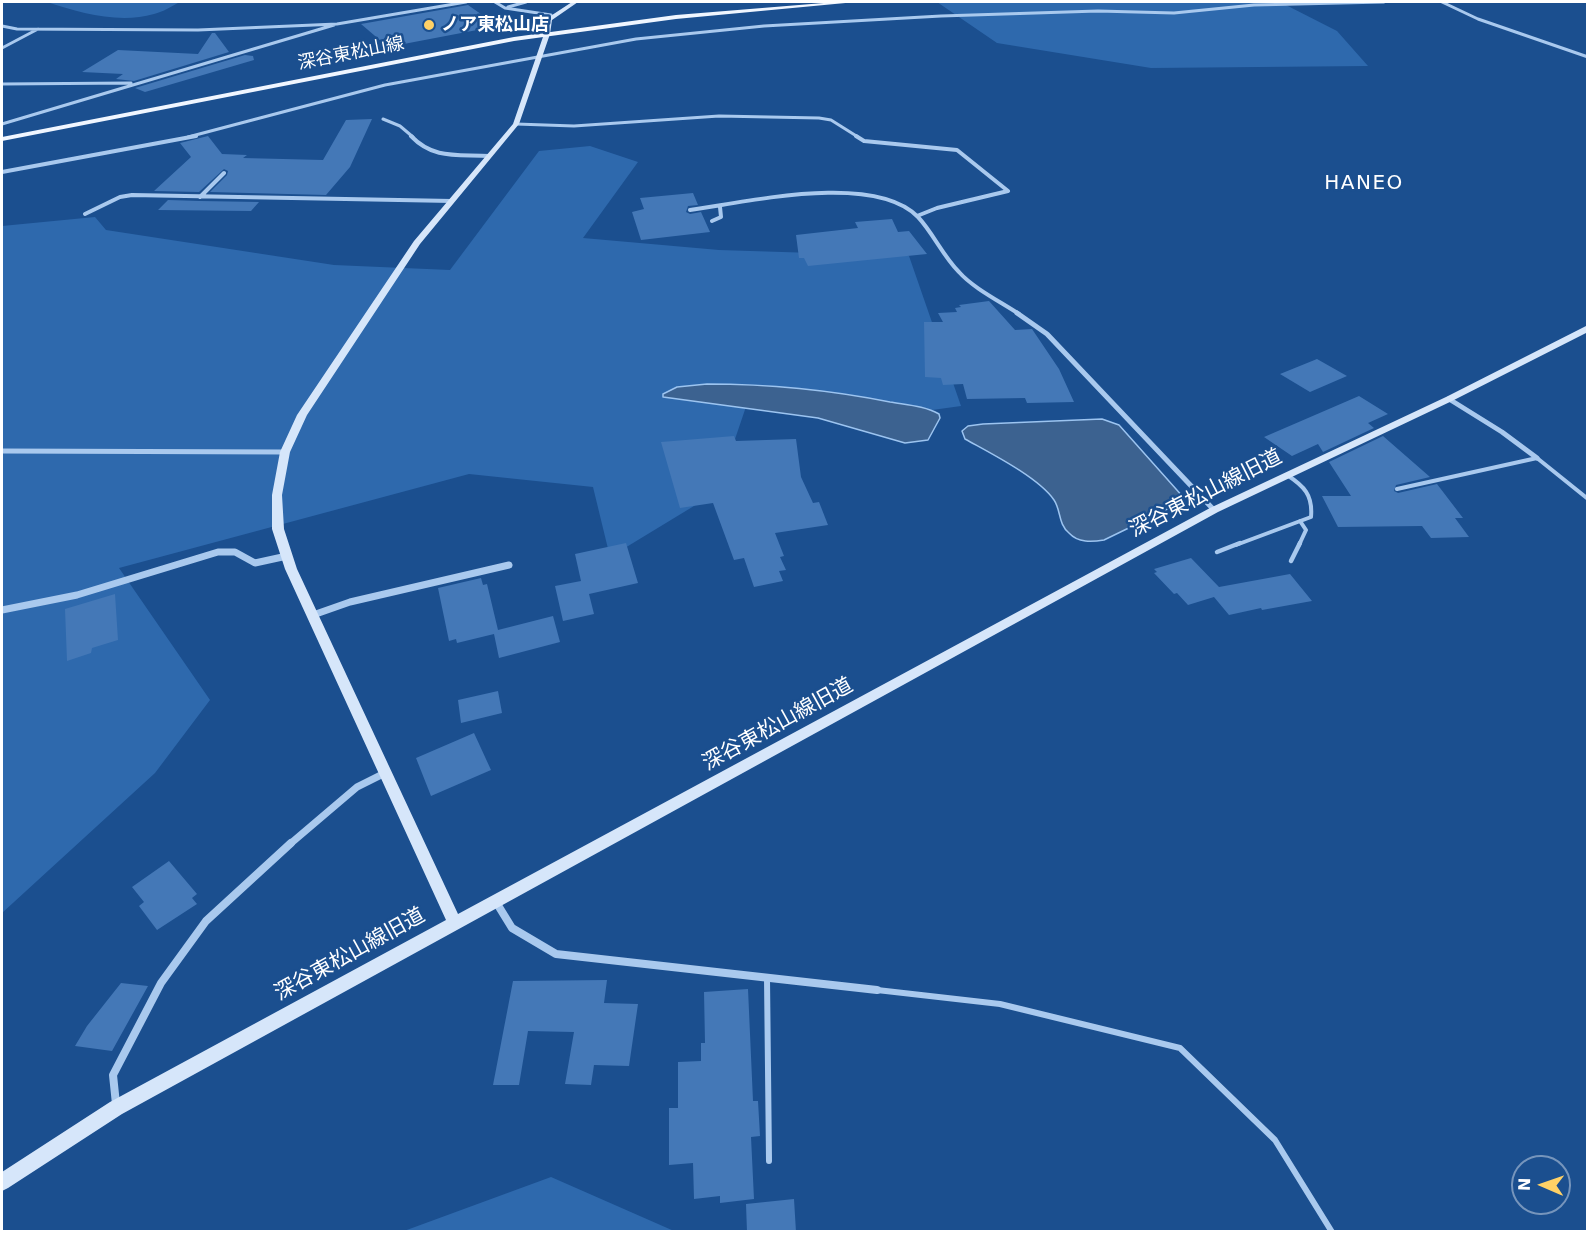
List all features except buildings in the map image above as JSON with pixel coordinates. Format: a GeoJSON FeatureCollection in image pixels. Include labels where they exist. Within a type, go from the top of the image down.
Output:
{"type":"FeatureCollection","features":[{"type":"Feature","properties":{"kind":"main road","name":"深谷東松山線"},"geometry":{"type":"LineString","coordinates":[[2,131],[416,51],[673,12],[777,2]]}},
{"type":"Feature","properties":{"kind":"main road","name":"深谷東松山線"},"geometry":{"type":"LineString","coordinates":[[2,139],[547,32],[676,17],[853,2]]}},
{"type":"Feature","properties":{"kind":"street"},"geometry":{"type":"LineString","coordinates":[[2,26],[198,30],[337,24],[466,2]]}},
{"type":"Feature","properties":{"kind":"street"},"geometry":{"type":"LineString","coordinates":[[495,2],[505,8],[551,15],[575,2]]}},
{"type":"Feature","properties":{"kind":"street"},"geometry":{"type":"LineString","coordinates":[[505,8],[526,2]]}},
{"type":"Feature","properties":{"kind":"street"},"geometry":{"type":"LineString","coordinates":[[2,172],[210,133],[385,85],[539,56],[680,34],[831,22],[1036,12],[1174,12],[1254,5],[1384,2]]}},
{"type":"Feature","properties":{"kind":"street"},"geometry":{"type":"LineString","coordinates":[[1442,2],[1478,19],[1587,57]]}},
{"type":"Feature","properties":{"kind":"street"},"geometry":{"type":"LineString","coordinates":[[454,922],[287,556],[279,529],[277,495],[285,452],[309,406],[417,243],[516,124],[551,15]]}},
{"type":"Feature","properties":{"kind":"street"},"geometry":{"type":"LineString","coordinates":[[2,124],[337,24]]}},
{"type":"Feature","properties":{"kind":"street"},"geometry":{"type":"LineString","coordinates":[[2,48],[40,28]]}},
{"type":"Feature","properties":{"kind":"street"},"geometry":{"type":"LineString","coordinates":[[2,84],[135,83]]}},
{"type":"Feature","properties":{"kind":"street"},"geometry":{"type":"LineString","coordinates":[[516,124],[574,126],[719,116],[819,118],[831,120],[864,141],[957,150],[1008,191],[938,208],[917,216]]}},
{"type":"Feature","properties":{"kind":"street"},"geometry":{"type":"LineString","coordinates":[[383,119],[397,122],[407,129],[427,151],[489,156]]}},
{"type":"Feature","properties":{"kind":"street"},"geometry":{"type":"LineString","coordinates":[[200,197],[224,173]]}},
{"type":"Feature","properties":{"kind":"street"},"geometry":{"type":"LineString","coordinates":[[690,210],[805,194],[857,193],[887,198],[917,216],[959,273],[1047,334],[1214,510]]}},
{"type":"Feature","properties":{"kind":"street"},"geometry":{"type":"LineString","coordinates":[[85,214],[120,197],[452,201]]}},
{"type":"Feature","properties":{"kind":"street"},"geometry":{"type":"LineString","coordinates":[[712,220],[721,217],[720,207]]}},
{"type":"Feature","properties":{"kind":"street","name":"深谷東松山線旧道"},"geometry":{"type":"LineString","coordinates":[[2,1182],[116,1108],[1214,510],[1449,399],[1587,328]]}},
{"type":"Feature","properties":{"kind":"street"},"geometry":{"type":"LineString","coordinates":[[1449,399],[1538,458]]}},
{"type":"Feature","properties":{"kind":"street"},"geometry":{"type":"LineString","coordinates":[[2,451],[285,452]]}},
{"type":"Feature","properties":{"kind":"street"},"geometry":{"type":"LineString","coordinates":[[2,610],[77,595],[218,552],[234,552],[255,563],[287,556]]}},
{"type":"Feature","properties":{"kind":"street"},"geometry":{"type":"LineString","coordinates":[[313,615],[350,602],[509,565]]}},
{"type":"Feature","properties":{"kind":"street"},"geometry":{"type":"LineString","coordinates":[[116,1108],[113,1075],[161,983],[206,921],[283,850],[357,787],[386,773]]}},
{"type":"Feature","properties":{"kind":"street"},"geometry":{"type":"LineString","coordinates":[[496,902],[512,928],[556,954],[877,990]]}},
{"type":"Feature","properties":{"kind":"lane"},"geometry":{"type":"LineString","coordinates":[[1397,489],[1538,458],[1587,499]]}},
{"type":"Feature","properties":{"kind":"lane"},"geometry":{"type":"LineString","coordinates":[[1217,552],[1311,517],[1313,504],[1305,486],[1287,475]]}},
{"type":"Feature","properties":{"kind":"lane"},"geometry":{"type":"LineString","coordinates":[[1291,561],[1306,530],[1300,521]]}},
{"type":"Feature","properties":{"kind":"lane"},"geometry":{"type":"LineString","coordinates":[[767,978],[769,1161]]}},
{"type":"Feature","properties":{"kind":"lane"},"geometry":{"type":"LineString","coordinates":[[877,990],[1000,1004],[1180,1048],[1275,1140],[1332,1232]]}},
{"type":"Feature","properties":{"kind":"shaded area"},"geometry":{"type":"Polygon","coordinates":[[[47,2],[180,2],[157,13],[127,18],[100,16],[47,2]]]}},
{"type":"Feature","properties":{"kind":"shaded area"},"geometry":{"type":"Polygon","coordinates":[[[937,2],[1280,2],[1337,31],[1368,66],[1151,68],[997,43],[937,2]]]}},
{"type":"Feature","properties":{"kind":"shaded area"},"geometry":{"type":"Polygon","coordinates":[[[590,146],[638,162],[583,238],[719,250],[909,256],[961,406],[882,417],[751,392],[717,492],[610,557],[593,487],[469,474],[119,568],[210,700],[155,773],[2,913],[2,226],[95,217],[106,230],[334,265],[450,270],[539,151],[590,146]]]}},
{"type":"Feature","properties":{"kind":"shaded area"},"geometry":{"type":"Polygon","coordinates":[[[707,384],[776,387],[845,394],[922,407],[939,414],[940,418],[928,440],[905,443],[818,418],[663,397],[663,394],[677,387],[707,384]]]}},
{"type":"Feature","properties":{"kind":"shaded area"},"geometry":{"type":"Polygon","coordinates":[[[1102,419],[1119,425],[1184,498],[1176,505],[1104,540],[1095,541],[1085,541],[1073,536],[1065,529],[1056,504],[1047,491],[1013,466],[965,439],[962,431],[968,426],[983,424],[1102,419]]]}},
{"type":"Feature","properties":{"kind":"shaded area"},"geometry":{"type":"Polygon","coordinates":[[[551,1177],[674,1231],[404,1231],[551,1177]]]}},
{"type":"Feature","properties":{"kind":"place","name":"ノア東松山店"},"geometry":{"type":"Point","coordinates":[429,25]}},
{"type":"Feature","properties":{"kind":"district","name":"HANEO"},"geometry":{"type":"Point","coordinates":[1364,184]}}]}
